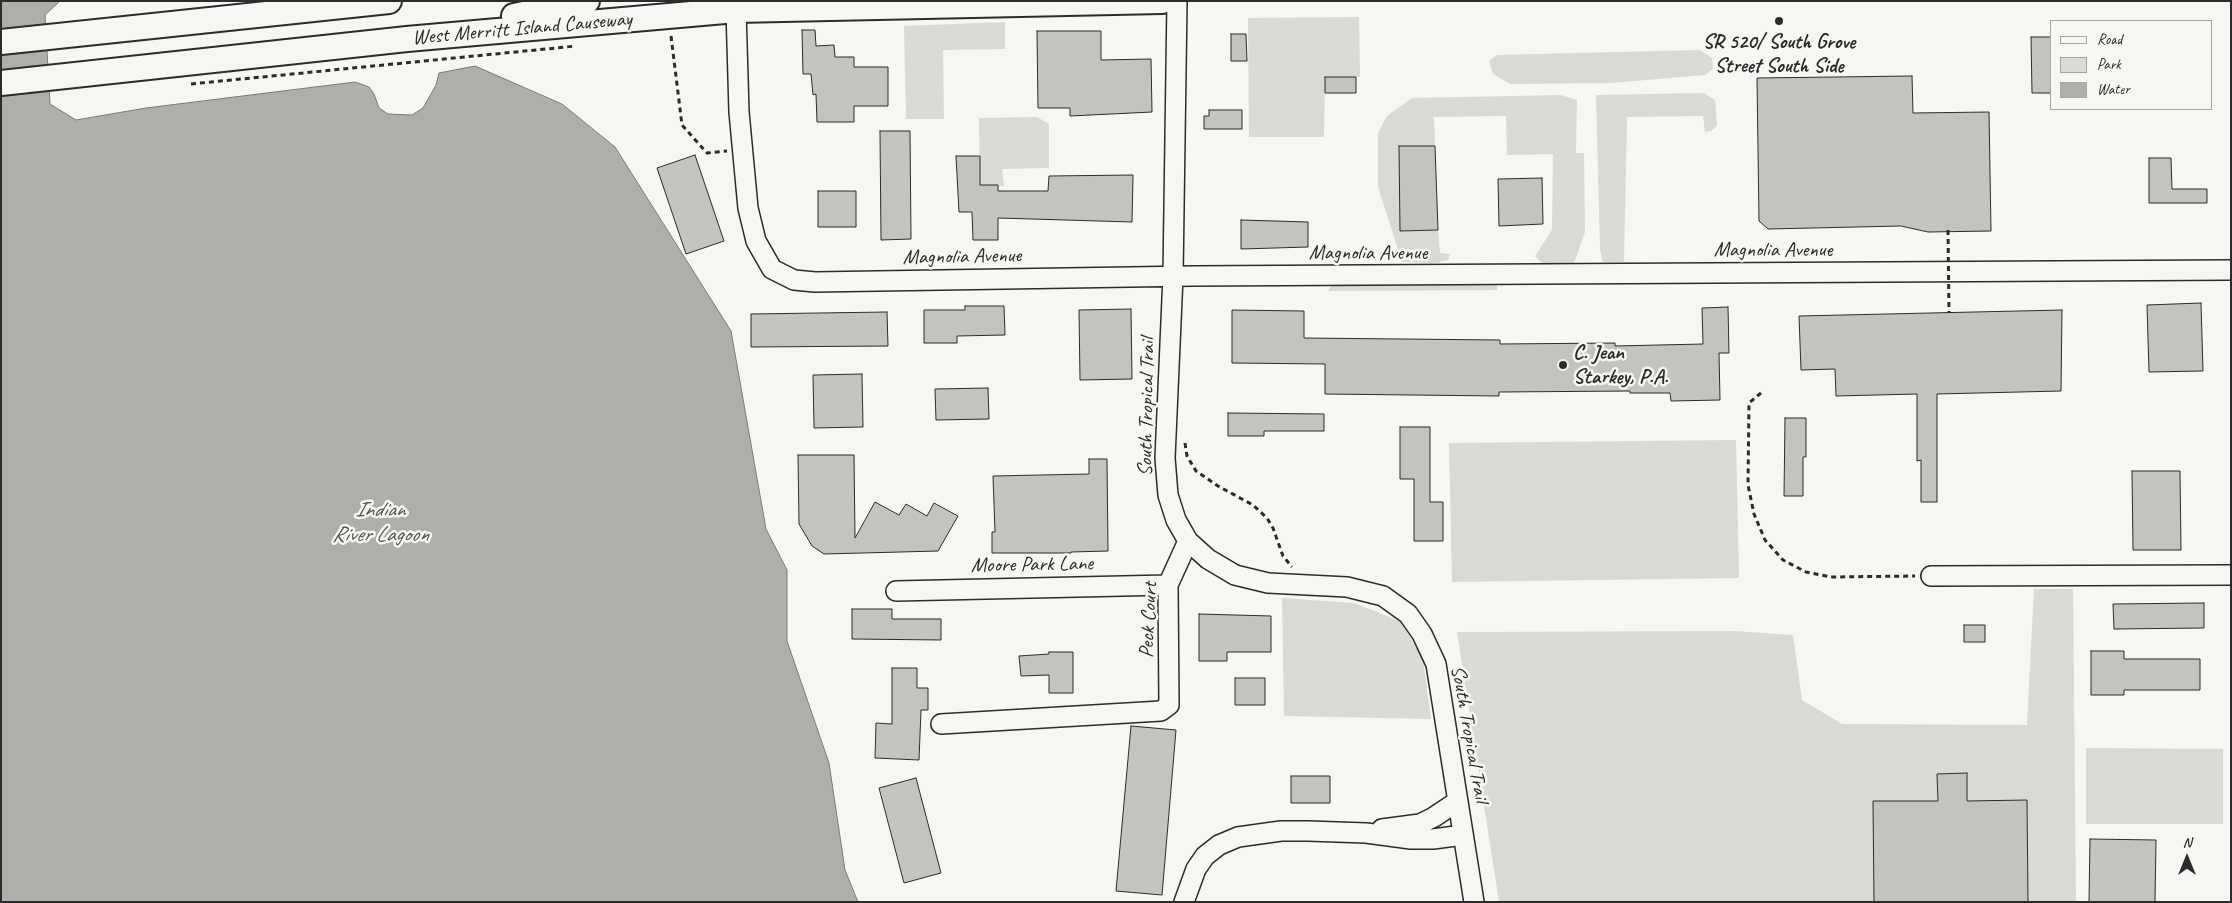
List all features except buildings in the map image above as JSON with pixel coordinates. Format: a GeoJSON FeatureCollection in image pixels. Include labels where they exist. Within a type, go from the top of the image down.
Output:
{"type":"FeatureCollection","features":[{"type":"Feature","properties":{"kind":"main road"},"geometry":{"type":"LineString","coordinates":[[1,42],[389,1]]}},
{"type":"Feature","properties":{"kind":"main road"},"geometry":{"type":"LineString","coordinates":[[407,38],[587,1]]}},
{"type":"Feature","properties":{"kind":"main road","name":"West Merritt Island Causeway"},"geometry":{"type":"LineString","coordinates":[[1,83],[407,38],[736,10],[1162,1]]}},
{"type":"Feature","properties":{"kind":"street","name":"South Tropical Trail"},"geometry":{"type":"LineString","coordinates":[[1177,1],[1173,276],[1165,458],[1168,495],[1176,520],[1188,541],[1208,559],[1235,575],[1268,583],[1346,587],[1383,596],[1408,614],[1422,634],[1436,664],[1474,902]]}},
{"type":"Feature","properties":{"kind":"street","name":"Magnolia Avenue"},"geometry":{"type":"LineString","coordinates":[[736,10],[742,150],[748,208],[756,241],[772,269],[794,280],[815,282],[1173,276],[2231,270]]}},
{"type":"Feature","properties":{"kind":"street","name":"Peck Court"},"geometry":{"type":"LineString","coordinates":[[941,724],[1161,711],[1168,705],[1168,585],[1188,541]]}},
{"type":"Feature","properties":{"kind":"street"},"geometry":{"type":"LineString","coordinates":[[1931,576],[2231,575]]}},
{"type":"Feature","properties":{"kind":"street","name":"Moore Park Lane"},"geometry":{"type":"LineString","coordinates":[[896,591],[1168,585]]}},
{"type":"Feature","properties":{"kind":"street"},"geometry":{"type":"LineString","coordinates":[[1366,833],[1420,824],[1458,801]]}},
{"type":"Feature","properties":{"kind":"street"},"geometry":{"type":"LineString","coordinates":[[1184,902],[1196,869],[1205,856],[1219,845],[1238,837],[1280,831],[1366,833],[1411,839],[1434,839],[1463,835]]}},
{"type":"Feature","properties":{"kind":"path"},"geometry":{"type":"LineString","coordinates":[[671,36],[682,124],[706,153],[742,150]]}},
{"type":"Feature","properties":{"kind":"path"},"geometry":{"type":"LineString","coordinates":[[662,37],[680,36]]}},
{"type":"Feature","properties":{"kind":"path"},"geometry":{"type":"LineString","coordinates":[[187,85],[582,45]]}},
{"type":"Feature","properties":{"kind":"path"},"geometry":{"type":"LineString","coordinates":[[1948,230],[1949,313]]}},
{"type":"Feature","properties":{"kind":"path"},"geometry":{"type":"LineString","coordinates":[[1761,393],[1749,403],[1748,485],[1754,514],[1765,540],[1782,560],[1806,572],[1831,576],[1931,576]]}},
{"type":"Feature","properties":{"kind":"path"},"geometry":{"type":"LineString","coordinates":[[1185,443],[1187,456],[1196,471],[1253,506],[1267,518],[1273,528],[1283,556],[1292,567],[1299,571]]}},
{"type":"Feature","properties":{"kind":"green space"},"geometry":{"type":"Polygon","coordinates":[[[1359,17],[1360,77],[1325,77],[1324,137],[1249,137],[1248,18],[1359,17]]]}},
{"type":"Feature","properties":{"kind":"green space"},"geometry":{"type":"Polygon","coordinates":[[[1005,22],[1005,49],[943,50],[944,119],[906,119],[904,26],[1005,22]]]}},
{"type":"Feature","properties":{"kind":"green space"},"geometry":{"type":"Polygon","coordinates":[[[1700,50],[1712,58],[1713,69],[1705,75],[1611,83],[1510,84],[1493,74],[1489,61],[1497,55],[1700,50]]]}},
{"type":"Feature","properties":{"kind":"green space"},"geometry":{"type":"Polygon","coordinates":[[[1704,93],[1715,100],[1717,126],[1711,131],[1705,132],[1703,116],[1627,117],[1624,262],[1603,262],[1600,249],[1596,95],[1704,93]]]}},
{"type":"Feature","properties":{"kind":"green space"},"geometry":{"type":"Polygon","coordinates":[[[1561,95],[1577,100],[1576,153],[1584,153],[1585,232],[1574,263],[1543,264],[1535,256],[1552,230],[1553,154],[1507,155],[1506,116],[1434,117],[1435,146],[1399,146],[1400,231],[1438,230],[1440,253],[1450,254],[1448,260],[1436,263],[1402,262],[1378,187],[1378,133],[1387,116],[1412,98],[1561,95]]]}},
{"type":"Feature","properties":{"kind":"green space"},"geometry":{"type":"Polygon","coordinates":[[[1037,117],[1049,124],[1049,168],[1002,169],[1004,186],[980,185],[979,118],[1037,117]]]}},
{"type":"Feature","properties":{"kind":"green space"},"geometry":{"type":"Polygon","coordinates":[[[1488,281],[1497,284],[1497,290],[1328,291],[1333,284],[1488,281]]]}},
{"type":"Feature","properties":{"kind":"green space"},"geometry":{"type":"Polygon","coordinates":[[[1736,440],[1739,578],[1452,582],[1449,443],[1736,440]]]}},
{"type":"Feature","properties":{"kind":"green space"},"geometry":{"type":"Polygon","coordinates":[[[2034,589],[2073,589],[2076,902],[1499,902],[1457,632],[1734,631],[1793,635],[1802,700],[1842,724],[2027,725],[2034,589]]]}},
{"type":"Feature","properties":{"kind":"green space"},"geometry":{"type":"Polygon","coordinates":[[[1282,598],[1354,603],[1400,621],[1423,659],[1431,719],[1284,716],[1282,598]]]}},
{"type":"Feature","properties":{"kind":"green space"},"geometry":{"type":"Polygon","coordinates":[[[2086,748],[2223,749],[2223,824],[2086,824],[2086,748]]]}},
{"type":"Feature","properties":{"kind":"water","name":"Indian River Lagoon"},"geometry":{"type":"Polygon","coordinates":[[[1,1],[60,1],[45,15],[50,104],[76,120],[146,108],[355,82],[369,87],[374,94],[379,108],[388,114],[412,115],[423,108],[436,85],[439,73],[475,66],[562,104],[615,147],[731,331],[766,529],[787,570],[787,641],[829,763],[845,870],[858,902],[1,902],[1,1]]]}},
{"type":"Feature","properties":{"kind":"place","name":"SR 520/ South Grove Street South Side"},"geometry":{"type":"Point","coordinates":[1779,21]}},
{"type":"Feature","properties":{"kind":"place","name":"C. Jean Starkey, P.A."},"geometry":{"type":"Point","coordinates":[1563,365]}}]}
